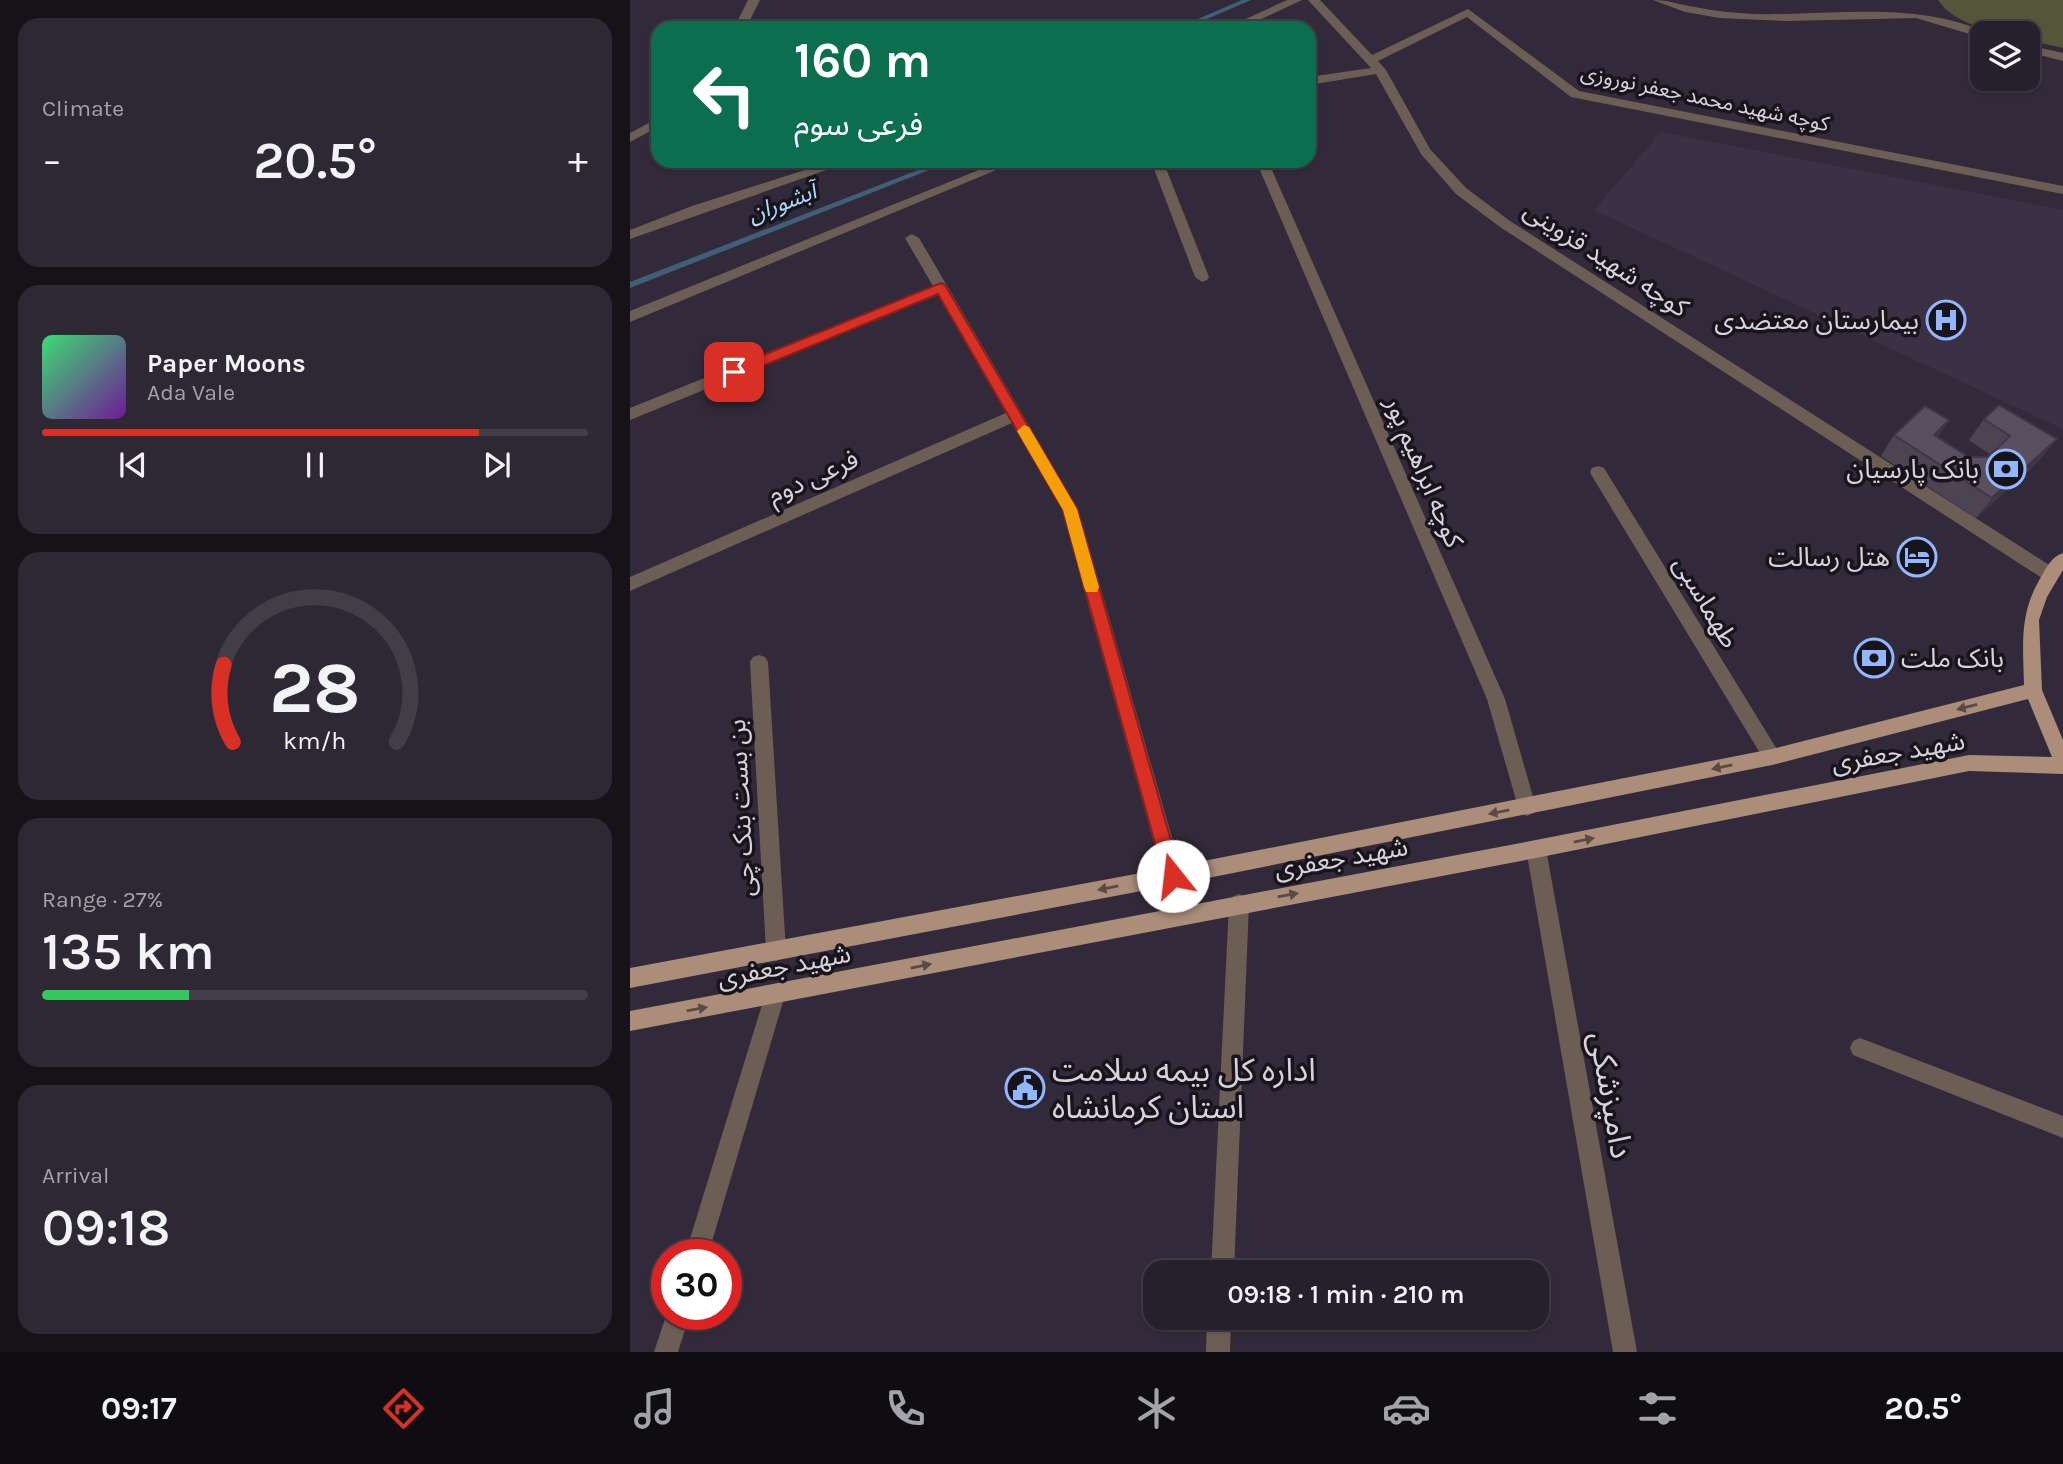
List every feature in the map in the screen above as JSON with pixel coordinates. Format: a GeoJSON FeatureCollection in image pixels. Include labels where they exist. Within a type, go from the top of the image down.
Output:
{"type":"FeatureCollection","features":[{"type":"Feature","properties":{"kind":"main road"},"geometry":{"type":"LineString","coordinates":[[2063,561],[2050,575],[2039,595],[2031,620],[2033,691],[2063,764]]}},
{"type":"Feature","properties":{"kind":"main road","name":"شهید جعفری"},"geometry":{"type":"LineString","coordinates":[[630,978],[1173,876],[1772,757],[2033,691]]}},
{"type":"Feature","properties":{"kind":"main road","name":"شهید جعفری"},"geometry":{"type":"LineString","coordinates":[[630,1021],[1536,849],[1969,763],[2063,764]]}},
{"type":"Feature","properties":{"kind":"street"},"geometry":{"type":"LineString","coordinates":[[744,21],[754,0]]}},
{"type":"Feature","properties":{"kind":"street"},"geometry":{"type":"LineString","coordinates":[[1248,21],[1296,0]]}},
{"type":"Feature","properties":{"kind":"street","name":"کوچه شهید قزوینی"},"geometry":{"type":"LineString","coordinates":[[1314,0],[1376,65],[1425,151],[1472,199],[1505,224],[2050,575]]}},
{"type":"Feature","properties":{"kind":"street"},"geometry":{"type":"LineString","coordinates":[[1659,0],[1715,13],[1786,18],[1918,15],[1970,31]]}},
{"type":"Feature","properties":{"kind":"street","name":"کوچه شهید محمد جعفر نوروزی"},"geometry":{"type":"LineString","coordinates":[[1376,65],[1468,12],[1575,94],[2063,190]]}},
{"type":"Feature","properties":{"kind":"street"},"geometry":{"type":"LineString","coordinates":[[2040,51],[2063,57]]}},
{"type":"Feature","properties":{"kind":"street"},"geometry":{"type":"LineString","coordinates":[[1316,79],[1376,65]]}},
{"type":"Feature","properties":{"kind":"street"},"geometry":{"type":"LineString","coordinates":[[632,137],[651,126]]}},
{"type":"Feature","properties":{"kind":"street"},"geometry":{"type":"LineString","coordinates":[[630,235],[696,209],[824,168]]}},
{"type":"Feature","properties":{"kind":"street"},"geometry":{"type":"LineString","coordinates":[[630,317],[995,168]]}},
{"type":"Feature","properties":{"kind":"street"},"geometry":{"type":"LineString","coordinates":[[1160,168],[1202,277]]}},
{"type":"Feature","properties":{"kind":"street","name":"کوچه ابراهیم پور"},"geometry":{"type":"LineString","coordinates":[[1265,168],[1496,699],[1527,807]]}},
{"type":"Feature","properties":{"kind":"street"},"geometry":{"type":"LineString","coordinates":[[912,238],[1070,509],[1173,876]]}},
{"type":"Feature","properties":{"kind":"street"},"geometry":{"type":"LineString","coordinates":[[630,414],[941,288]]}},
{"type":"Feature","properties":{"kind":"street","name":"فرعی دوم"},"geometry":{"type":"LineString","coordinates":[[630,584],[1015,415]]}},
{"type":"Feature","properties":{"kind":"street","name":"طهماسبی"},"geometry":{"type":"LineString","coordinates":[[1598,472],[1772,757]]}},
{"type":"Feature","properties":{"kind":"street","name":"بن بست بنک چی"},"geometry":{"type":"LineString","coordinates":[[759,662],[776,951]]}},
{"type":"Feature","properties":{"kind":"street","name":"دامپزشکی"},"geometry":{"type":"LineString","coordinates":[[1536,849],[1625,1352]]}},
{"type":"Feature","properties":{"kind":"street"},"geometry":{"type":"LineString","coordinates":[[1223,1260],[1239,904]]}},
{"type":"Feature","properties":{"kind":"street"},"geometry":{"type":"LineString","coordinates":[[701,1239],[775,995]]}},
{"type":"Feature","properties":{"kind":"street"},"geometry":{"type":"LineString","coordinates":[[1860,1048],[2063,1126]]}},
{"type":"Feature","properties":{"kind":"street"},"geometry":{"type":"LineString","coordinates":[[666,1352],[673,1330]]}},
{"type":"Feature","properties":{"kind":"street"},"geometry":{"type":"LineString","coordinates":[[1218,1352],[1219,1330]]}},
{"type":"Feature","properties":{"kind":"shaded area","name":"بیمارستان معتضدی"},"geometry":{"type":"Polygon","coordinates":[[[1661,132],[2063,210],[2063,429],[1594,210],[1661,132]]]}},
{"type":"Feature","properties":{"kind":"green space"},"geometry":{"type":"Polygon","coordinates":[[[1938,0],[2063,0],[2063,48],[2040,43],[2040,21],[1970,21],[1970,24],[1955,17],[1938,0]]]}},
{"type":"Feature","properties":{"kind":"building"},"geometry":{"type":"Polygon","coordinates":[[[1999,405],[2057,439],[1992,498],[1894,435],[1925,406],[1949,420],[1934,435],[1969,457],[1988,457],[2010,436],[1984,419],[1999,405]]]}},
{"type":"Feature","properties":{"kind":"waterway","name":"آبشوران"},"geometry":{"type":"LineString","coordinates":[[1197,21],[1248,0]]}},
{"type":"Feature","properties":{"kind":"waterway","name":"آبشوران"},"geometry":{"type":"LineString","coordinates":[[630,285],[930,168]]}},
{"type":"Feature","properties":{"kind":"slow traffic"},"geometry":{"type":"LineString","coordinates":[[1024,431],[1070,509],[1092,587]]}},
{"type":"Feature","properties":{"kind":"place","name":"بیمارستان معتضدی"},"geometry":{"type":"Point","coordinates":[1946,320]}},
{"type":"Feature","properties":{"kind":"place","name":"بانک پارسیان"},"geometry":{"type":"Point","coordinates":[2006,469]}},
{"type":"Feature","properties":{"kind":"place","name":"هتل رسالت"},"geometry":{"type":"Point","coordinates":[1917,557]}},
{"type":"Feature","properties":{"kind":"place","name":"بانک ملت"},"geometry":{"type":"Point","coordinates":[1874,658]}},
{"type":"Feature","properties":{"kind":"place","name":"اداره کل بیمه سلامت استان کرمانشاه"},"geometry":{"type":"Point","coordinates":[1025,1088]}},
{"type":"Feature","properties":{"kind":"route"},"geometry":{"type":"LineString","coordinates":[[734,372],[941,288],[1070,509],[1173,876]]}}]}
